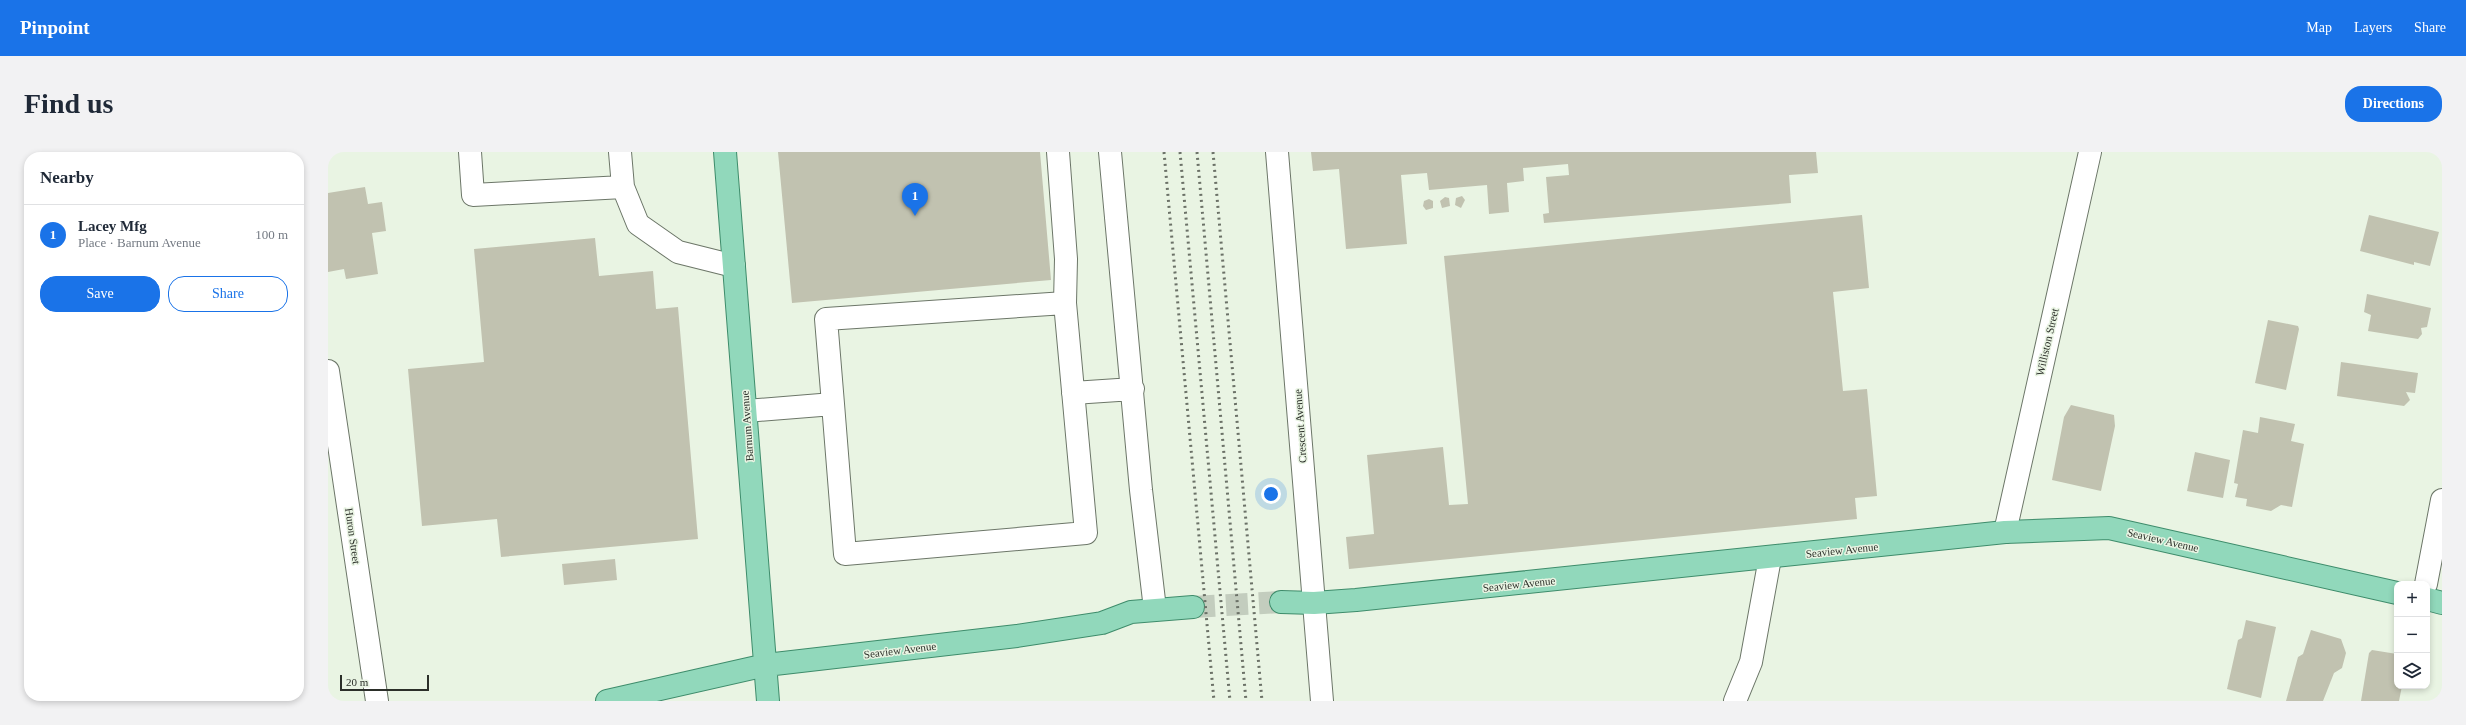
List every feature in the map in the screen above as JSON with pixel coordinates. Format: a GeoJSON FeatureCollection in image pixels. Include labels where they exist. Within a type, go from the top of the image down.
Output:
{"type":"FeatureCollection","features":[{"type":"Feature","properties":{"kind":"main road","name":"Barnum Avenue"},"geometry":{"type":"LineString","coordinates":[[725,152],[768,701]]}},
{"type":"Feature","properties":{"kind":"main road","name":"Seaview Avenue"},"geometry":{"type":"LineString","coordinates":[[1281,602],[1314,603],[1770,558],[2004,532],[2109,528],[2394,591]]}},
{"type":"Feature","properties":{"kind":"main road"},"geometry":{"type":"LineString","coordinates":[[2430,600],[2442,603]]}},
{"type":"Feature","properties":{"kind":"main road","name":"Seaview Avenue"},"geometry":{"type":"LineString","coordinates":[[607,701],[766,666],[1017,636],[1102,623],[1132,612],[1193,607]]}},
{"type":"Feature","properties":{"kind":"street"},"geometry":{"type":"LineString","coordinates":[[470,152],[472,195],[623,187]]}},
{"type":"Feature","properties":{"kind":"street"},"geometry":{"type":"LineString","coordinates":[[620,152],[623,187],[638,224],[678,252],[734,266]]}},
{"type":"Feature","properties":{"kind":"street"},"geometry":{"type":"LineString","coordinates":[[1058,152],[1066,259],[1064,303],[1086,532],[845,554],[826,319],[1064,303]]}},
{"type":"Feature","properties":{"kind":"street"},"geometry":{"type":"LineString","coordinates":[[1110,152],[1133,389],[1141,490],[1155,609]]}},
{"type":"Feature","properties":{"kind":"street","name":"Crescent Avenue"},"geometry":{"type":"LineString","coordinates":[[1277,152],[1322,701]]}},
{"type":"Feature","properties":{"kind":"street","name":"Williston Street"},"geometry":{"type":"LineString","coordinates":[[2004,532],[2090,152]]}},
{"type":"Feature","properties":{"kind":"street","name":"Huron Street"},"geometry":{"type":"LineString","coordinates":[[329,371],[377,701]]}},
{"type":"Feature","properties":{"kind":"street"},"geometry":{"type":"LineString","coordinates":[[1073,393],[1133,389]]}},
{"type":"Feature","properties":{"kind":"street"},"geometry":{"type":"LineString","coordinates":[[746,411],[833,404]]}},
{"type":"Feature","properties":{"kind":"street"},"geometry":{"type":"LineString","coordinates":[[2427,581],[2442,500]]}},
{"type":"Feature","properties":{"kind":"street"},"geometry":{"type":"LineString","coordinates":[[1735,701],[1751,662],[1770,558]]}},
{"type":"Feature","properties":{"kind":"building"},"geometry":{"type":"Polygon","coordinates":[[[778,152],[1040,152],[1051,280],[792,303],[778,152]]]}},
{"type":"Feature","properties":{"kind":"building"},"geometry":{"type":"Polygon","coordinates":[[[1311,152],[1816,152],[1818,173],[1789,175],[1791,203],[1544,223],[1543,214],[1549,213],[1546,177],[1569,175],[1568,164],[1523,168],[1524,181],[1507,183],[1509,212],[1489,214],[1487,185],[1429,190],[1427,173],[1401,175],[1407,244],[1346,249],[1339,169],[1313,171],[1311,152]]]}},
{"type":"Feature","properties":{"kind":"building"},"geometry":{"type":"Polygon","coordinates":[[[365,187],[368,204],[382,202],[386,231],[372,233],[378,274],[346,279],[344,269],[328,272],[328,193],[365,187]]]}},
{"type":"Feature","properties":{"kind":"building"},"geometry":{"type":"Polygon","coordinates":[[[1462,196],[1465,200],[1461,208],[1455,205],[1456,198],[1462,196]]]}},
{"type":"Feature","properties":{"kind":"building"},"geometry":{"type":"Polygon","coordinates":[[[1445,197],[1449,198],[1450,206],[1442,208],[1440,201],[1445,197]]]}},
{"type":"Feature","properties":{"kind":"building"},"geometry":{"type":"Polygon","coordinates":[[[1429,199],[1433,201],[1433,208],[1426,210],[1423,206],[1424,201],[1429,199]]]}},
{"type":"Feature","properties":{"kind":"building"},"geometry":{"type":"Polygon","coordinates":[[[1862,215],[1869,288],[1833,292],[1843,391],[1867,389],[1877,496],[1855,498],[1857,519],[1349,569],[1346,537],[1374,534],[1367,455],[1443,447],[1449,505],[1468,504],[1444,256],[1862,215]]]}},
{"type":"Feature","properties":{"kind":"building"},"geometry":{"type":"Polygon","coordinates":[[[2369,215],[2439,232],[2430,266],[2414,262],[2414,265],[2360,251],[2369,215]]]}},
{"type":"Feature","properties":{"kind":"building"},"geometry":{"type":"Polygon","coordinates":[[[595,238],[599,276],[653,271],[656,309],[678,307],[698,539],[501,557],[497,519],[422,526],[408,369],[484,362],[474,249],[595,238]]]}},
{"type":"Feature","properties":{"kind":"building"},"geometry":{"type":"Polygon","coordinates":[[[2367,294],[2431,308],[2427,327],[2421,328],[2422,334],[2418,339],[2368,331],[2371,315],[2364,312],[2367,294]]]}},
{"type":"Feature","properties":{"kind":"building"},"geometry":{"type":"Polygon","coordinates":[[[2268,320],[2298,326],[2299,329],[2286,390],[2255,383],[2268,320]]]}},
{"type":"Feature","properties":{"kind":"building"},"geometry":{"type":"Polygon","coordinates":[[[2341,362],[2418,373],[2415,393],[2406,392],[2410,400],[2404,406],[2337,396],[2341,362]]]}},
{"type":"Feature","properties":{"kind":"building"},"geometry":{"type":"Polygon","coordinates":[[[2071,405],[2114,415],[2115,426],[2101,491],[2052,480],[2064,417],[2071,405]]]}},
{"type":"Feature","properties":{"kind":"building"},"geometry":{"type":"Polygon","coordinates":[[[2260,417],[2295,424],[2291,441],[2304,444],[2292,507],[2281,505],[2271,511],[2246,506],[2247,499],[2235,497],[2238,484],[2234,483],[2243,430],[2258,433],[2260,417]]]}},
{"type":"Feature","properties":{"kind":"building"},"geometry":{"type":"Polygon","coordinates":[[[2195,452],[2230,460],[2223,498],[2187,491],[2195,452]]]}},
{"type":"Feature","properties":{"kind":"building"},"geometry":{"type":"Polygon","coordinates":[[[615,559],[617,580],[564,585],[562,564],[615,559]]]}},
{"type":"Feature","properties":{"kind":"building"},"geometry":{"type":"Polygon","coordinates":[[[2246,620],[2276,627],[2261,698],[2227,689],[2238,640],[2242,638],[2246,620]]]}},
{"type":"Feature","properties":{"kind":"building"},"geometry":{"type":"Polygon","coordinates":[[[2311,630],[2341,639],[2346,653],[2342,668],[2334,673],[2323,701],[2286,701],[2298,657],[2303,654],[2311,630]]]}},
{"type":"Feature","properties":{"kind":"building"},"geometry":{"type":"Polygon","coordinates":[[[2372,650],[2394,654],[2394,689],[2401,689],[2399,701],[2361,701],[2369,653],[2372,650]]]}},
{"type":"Feature","properties":{"kind":"tunnel"},"geometry":{"type":"LineString","coordinates":[[1193,607],[1281,602]]}},
{"type":"Feature","properties":{"kind":"railway"},"geometry":{"type":"LineString","coordinates":[[1164,152],[1214,701]]}},
{"type":"Feature","properties":{"kind":"railway"},"geometry":{"type":"LineString","coordinates":[[1180,152],[1230,701]]}},
{"type":"Feature","properties":{"kind":"railway"},"geometry":{"type":"LineString","coordinates":[[1197,152],[1246,701]]}},
{"type":"Feature","properties":{"kind":"railway"},"geometry":{"type":"LineString","coordinates":[[1213,152],[1262,701]]}},
{"type":"Feature","properties":{"kind":"place","name":"Lacey Mfg"},"geometry":{"type":"Point","coordinates":[915,216]}}]}
